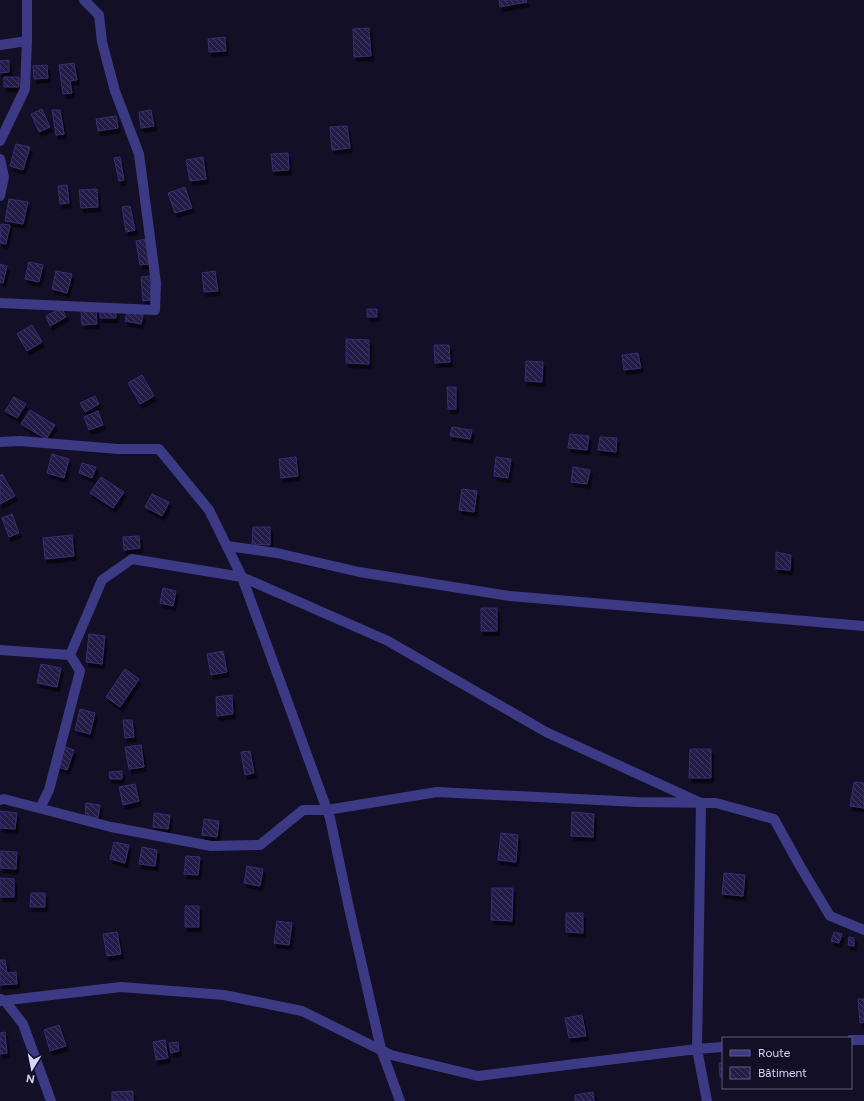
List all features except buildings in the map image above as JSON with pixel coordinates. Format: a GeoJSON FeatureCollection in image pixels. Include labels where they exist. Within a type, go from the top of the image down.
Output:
{"type":"FeatureCollection","features":[{"type":"Feature","properties":{"kind":"street"},"geometry":{"type":"LineString","coordinates":[[0,141],[25,89],[28,41],[27,0]]}},
{"type":"Feature","properties":{"kind":"street"},"geometry":{"type":"LineString","coordinates":[[0,303],[154,310],[156,283],[139,154],[115,91],[102,42],[99,15],[84,0]]}},
{"type":"Feature","properties":{"kind":"street"},"geometry":{"type":"LineString","coordinates":[[0,45],[28,41]]}},
{"type":"Feature","properties":{"kind":"street"},"geometry":{"type":"LineString","coordinates":[[0,159],[4,177],[0,196]]}},
{"type":"Feature","properties":{"kind":"street"},"geometry":{"type":"LineString","coordinates":[[0,442],[20,441],[118,449],[159,449],[210,510],[242,577],[330,818],[381,1050],[400,1101]]}},
{"type":"Feature","properties":{"kind":"street"},"geometry":{"type":"LineString","coordinates":[[227,546],[277,553],[358,572],[510,596],[864,626]]}},
{"type":"Feature","properties":{"kind":"street"},"geometry":{"type":"LineString","coordinates":[[70,655],[102,580],[132,559],[242,577],[388,641],[546,732],[701,803]]}},
{"type":"Feature","properties":{"kind":"street"},"geometry":{"type":"LineString","coordinates":[[0,650],[70,655]]}},
{"type":"Feature","properties":{"kind":"street"},"geometry":{"type":"LineString","coordinates":[[40,808],[49,790],[80,670],[70,655]]}},
{"type":"Feature","properties":{"kind":"street"},"geometry":{"type":"LineString","coordinates":[[0,800],[4,799],[111,827],[212,846],[260,845],[303,810],[327,810],[437,792],[638,802],[716,803],[774,819],[830,916],[864,930]]}},
{"type":"Feature","properties":{"kind":"street"},"geometry":{"type":"LineString","coordinates":[[701,803],[697,1049],[707,1101]]}},
{"type":"Feature","properties":{"kind":"street"},"geometry":{"type":"LineString","coordinates":[[2,1000],[121,987],[224,995],[302,1011],[391,1054],[478,1076],[722,1047]]}},
{"type":"Feature","properties":{"kind":"street"},"geometry":{"type":"LineString","coordinates":[[2,1000],[23,1024],[51,1101]]}},
{"type":"Feature","properties":{"kind":"street"},"geometry":{"type":"LineString","coordinates":[[852,1040],[864,1040]]}}]}
